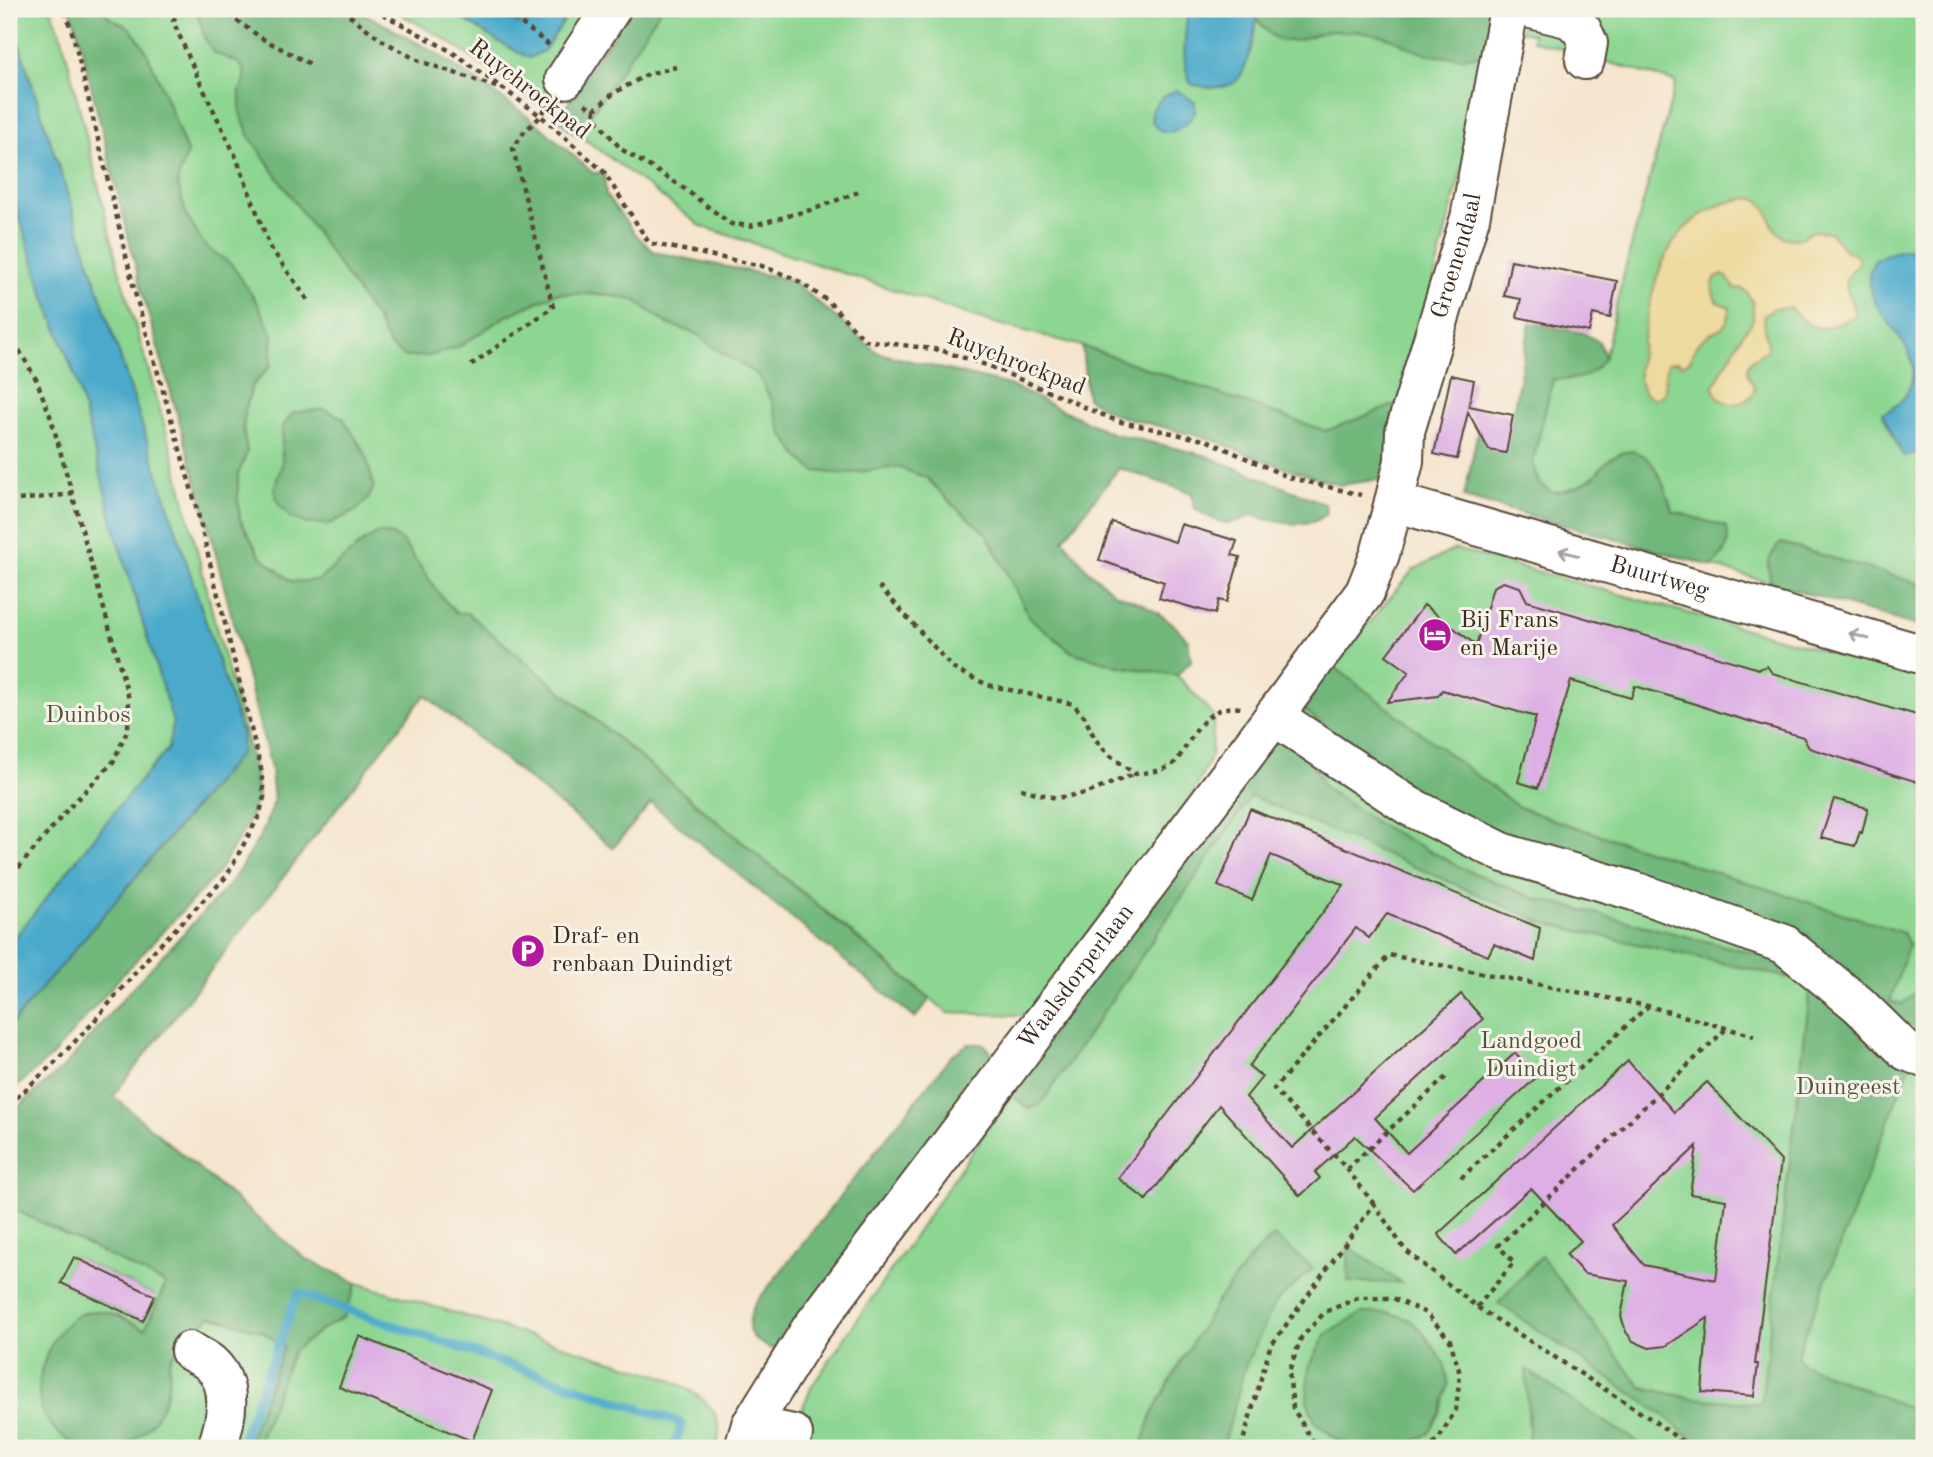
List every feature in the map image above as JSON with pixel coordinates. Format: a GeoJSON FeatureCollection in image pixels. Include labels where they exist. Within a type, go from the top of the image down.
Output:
{"type":"FeatureCollection","features":[{"type":"Feature","properties":{"kind":"street"},"geometry":{"type":"LineString","coordinates":[[567,77],[611,9]]}},
{"type":"Feature","properties":{"kind":"street","name":"Groenendaal"},"geometry":{"type":"LineString","coordinates":[[1394,502],[1404,461],[1405,430],[1470,218],[1509,9]]}},
{"type":"Feature","properties":{"kind":"street"},"geometry":{"type":"LineString","coordinates":[[1531,9],[1571,19],[1582,30],[1588,43],[1586,60]]}},
{"type":"Feature","properties":{"kind":"street","name":"Buurtweg"},"geometry":{"type":"LineString","coordinates":[[1394,502],[1924,655]]}},
{"type":"Feature","properties":{"kind":"street","name":"Waalsdorperlaan"},"geometry":{"type":"LineString","coordinates":[[748,1437],[810,1330],[1365,592],[1380,554],[1394,502]]}},
{"type":"Feature","properties":{"kind":"street"},"geometry":{"type":"LineString","coordinates":[[1271,719],[1409,806],[1504,853],[1634,891],[1784,944],[1858,1004],[1906,1051],[1924,1058]]}},
{"type":"Feature","properties":{"kind":"street"},"geometry":{"type":"LineString","coordinates":[[190,1351],[209,1362],[224,1386],[227,1415],[217,1448]]}},
{"type":"Feature","properties":{"kind":"street"},"geometry":{"type":"LineString","coordinates":[[748,1437],[793,1434]]}},
{"type":"Feature","properties":{"kind":"path"},"geometry":{"type":"LineString","coordinates":[[9,1105],[90,1026],[152,953],[226,877],[259,816],[264,797],[261,769],[195,502],[135,293],[73,35],[64,9]]}},
{"type":"Feature","properties":{"kind":"path"},"geometry":{"type":"LineString","coordinates":[[181,9],[173,21],[236,157],[270,247],[310,303]]}},
{"type":"Feature","properties":{"kind":"path"},"geometry":{"type":"LineString","coordinates":[[220,9],[263,39],[310,64]]}},
{"type":"Feature","properties":{"kind":"path"},"geometry":{"type":"LineString","coordinates":[[331,9],[344,11],[380,39],[417,60],[504,89]]}},
{"type":"Feature","properties":{"kind":"path","name":"Ruychrockpad"},"geometry":{"type":"LineString","coordinates":[[374,9],[452,52],[541,116],[604,172],[649,243],[762,266],[794,279],[828,301],[865,340],[940,350],[989,366],[1118,421],[1208,441],[1288,477],[1331,489]]}},
{"type":"Feature","properties":{"kind":"path"},"geometry":{"type":"LineString","coordinates":[[508,9],[594,110],[599,123],[621,149],[678,184],[731,224],[750,226],[814,209],[861,191]]}},
{"type":"Feature","properties":{"kind":"path"},"geometry":{"type":"LineString","coordinates":[[594,110],[614,93],[648,74],[676,67]]}},
{"type":"Feature","properties":{"kind":"path"},"geometry":{"type":"LineString","coordinates":[[471,365],[553,307],[513,149],[524,132],[541,116]]}},
{"type":"Feature","properties":{"kind":"path"},"geometry":{"type":"LineString","coordinates":[[9,333],[36,379],[51,418],[128,699],[128,729],[113,762],[69,808],[9,879]]}},
{"type":"Feature","properties":{"kind":"path"},"geometry":{"type":"LineString","coordinates":[[9,501],[72,494]]}},
{"type":"Feature","properties":{"kind":"path"},"geometry":{"type":"LineString","coordinates":[[879,586],[954,669],[988,685],[1073,704],[1084,716],[1095,739],[1108,754],[1135,774]]}},
{"type":"Feature","properties":{"kind":"path"},"geometry":{"type":"LineString","coordinates":[[1021,789],[1056,798],[1088,793],[1135,774],[1157,771],[1174,764],[1200,724],[1215,712],[1230,706],[1248,709],[1271,719]]}},
{"type":"Feature","properties":{"kind":"path"},"geometry":{"type":"LineString","coordinates":[[1691,1448],[1654,1421],[1477,1307],[1405,1250],[1347,1169],[1274,1089],[1389,955],[1648,1006],[1754,1037]]}},
{"type":"Feature","properties":{"kind":"path"},"geometry":{"type":"LineString","coordinates":[[1461,1178],[1648,1006]]}},
{"type":"Feature","properties":{"kind":"path"},"geometry":{"type":"LineString","coordinates":[[1477,1307],[1514,1262],[1498,1246],[1726,1029]]}},
{"type":"Feature","properties":{"kind":"path"},"geometry":{"type":"LineString","coordinates":[[1347,1169],[1448,1074]]}},
{"type":"Feature","properties":{"kind":"path"},"geometry":{"type":"LineString","coordinates":[[1241,1448],[1270,1347],[1374,1204]]}},
{"type":"Feature","properties":{"kind":"path"},"geometry":{"type":"LineString","coordinates":[[1323,1448],[1311,1439],[1293,1408],[1289,1372],[1301,1338],[1325,1312],[1358,1298],[1393,1298],[1426,1313],[1450,1340],[1460,1374],[1456,1409],[1438,1440],[1427,1448]]}},
{"type":"Feature","properties":{"kind":"green space"},"geometry":{"type":"Polygon","coordinates":[[[12,9],[51,9],[63,41],[118,266],[174,458],[244,730],[241,731],[17,38],[12,9]]]}},
{"type":"Feature","properties":{"kind":"green space"},"geometry":{"type":"Polygon","coordinates":[[[70,9],[101,9],[110,18],[130,28],[144,47],[187,153],[177,182],[187,217],[205,246],[232,265],[256,301],[273,335],[271,365],[252,386],[245,411],[243,429],[247,452],[238,475],[240,519],[260,556],[292,582],[319,580],[363,542],[379,533],[392,535],[403,542],[456,613],[467,613],[930,999],[915,1018],[651,803],[613,848],[425,695],[113,1096],[306,1259],[357,1283],[344,1317],[293,1351],[256,1448],[246,1448],[284,1347],[262,1331],[210,1316],[170,1359],[165,1397],[154,1420],[143,1433],[127,1444],[96,1448],[74,1443],[56,1431],[43,1412],[39,1390],[43,1365],[62,1328],[83,1313],[101,1311],[145,1329],[166,1284],[12,1208],[9,1215],[9,1115],[64,1067],[134,986],[231,883],[262,833],[274,801],[271,768],[201,497],[142,292],[70,9]]]}},
{"type":"Feature","properties":{"kind":"green space"},"geometry":{"type":"Polygon","coordinates":[[[101,9],[196,9],[206,41],[215,53],[239,63],[244,70],[240,112],[250,137],[376,319],[390,346],[460,346],[506,316],[557,293],[608,295],[634,300],[668,324],[699,335],[714,348],[758,375],[772,402],[842,474],[898,467],[927,478],[987,534],[1030,618],[1072,652],[1119,666],[1177,675],[1214,716],[1211,756],[1193,794],[1030,1011],[1021,1015],[948,1013],[467,613],[456,613],[403,542],[392,535],[379,533],[363,542],[319,580],[292,582],[260,556],[240,519],[238,475],[247,452],[243,429],[252,386],[271,365],[232,265],[205,246],[187,217],[177,182],[187,152],[144,47],[130,28],[110,18],[101,9]]]}},
{"type":"Feature","properties":{"kind":"green space"},"geometry":{"type":"Polygon","coordinates":[[[196,9],[356,9],[436,53],[533,120],[593,173],[604,172],[606,195],[636,235],[654,252],[791,280],[878,353],[1009,385],[1111,433],[1204,455],[1325,504],[1326,514],[1310,523],[1300,524],[1252,515],[1236,522],[1223,522],[1195,509],[1192,493],[1119,468],[1063,540],[1088,570],[1114,593],[1145,605],[1171,622],[1188,640],[1191,661],[1177,675],[1119,666],[1072,652],[1030,618],[987,534],[927,478],[898,467],[842,474],[814,471],[798,456],[782,433],[772,402],[758,375],[714,348],[699,335],[668,324],[634,300],[608,295],[557,293],[506,316],[460,346],[430,356],[406,357],[390,346],[376,319],[250,137],[240,112],[244,70],[239,63],[215,53],[206,41],[196,9]]]}},
{"type":"Feature","properties":{"kind":"green space"},"geometry":{"type":"Polygon","coordinates":[[[392,9],[448,9],[497,41],[544,51],[572,9],[600,9],[537,103],[445,39],[392,9]]]}},
{"type":"Feature","properties":{"kind":"green space"},"geometry":{"type":"Polygon","coordinates":[[[504,9],[542,9],[533,22],[516,24],[500,15],[504,9]]]}},
{"type":"Feature","properties":{"kind":"green space"},"geometry":{"type":"Polygon","coordinates":[[[629,9],[661,9],[577,136],[558,119],[629,9]]]}},
{"type":"Feature","properties":{"kind":"green space"},"geometry":{"type":"Polygon","coordinates":[[[633,9],[1450,9],[1491,55],[1402,402],[1326,431],[1082,346],[991,322],[701,226],[558,119],[633,9]]]}},
{"type":"Feature","properties":{"kind":"green space"},"geometry":{"type":"Polygon","coordinates":[[[1258,9],[1501,9],[1491,55],[1442,57],[1419,52],[1389,38],[1358,32],[1333,31],[1294,41],[1276,39],[1257,19],[1258,9]]]}},
{"type":"Feature","properties":{"kind":"green space"},"geometry":{"type":"Polygon","coordinates":[[[1525,9],[1924,9],[1924,601],[1768,566],[1771,583],[1712,566],[1725,552],[1574,487],[1552,492],[1540,484],[1533,469],[1533,461],[1553,378],[1570,380],[1605,357],[1622,280],[1676,82],[1532,40],[1533,34],[1521,31],[1525,9]]]}},
{"type":"Feature","properties":{"kind":"green space","name":"Duinbos"},"geometry":{"type":"Polygon","coordinates":[[[9,183],[42,289],[76,379],[118,541],[173,722],[168,749],[132,790],[9,945],[9,183]]]}},
{"type":"Feature","properties":{"kind":"green space"},"geometry":{"type":"Polygon","coordinates":[[[1530,323],[1583,333],[1599,342],[1605,357],[1594,370],[1583,377],[1553,379],[1533,461],[1540,484],[1552,492],[1570,489],[1587,481],[1621,453],[1632,451],[1643,455],[1658,474],[1672,511],[1727,527],[1726,549],[1712,566],[1464,497],[1480,421],[1510,428],[1530,323]]]}},
{"type":"Feature","properties":{"kind":"green space"},"geometry":{"type":"Polygon","coordinates":[[[1082,346],[1326,431],[1402,402],[1381,479],[1340,485],[1271,463],[1210,439],[1116,415],[1087,398],[1082,346]]]}},
{"type":"Feature","properties":{"kind":"green space"},"geometry":{"type":"Polygon","coordinates":[[[324,409],[343,418],[365,453],[374,486],[369,498],[356,511],[329,524],[307,524],[291,518],[278,503],[274,489],[282,464],[282,427],[293,413],[324,409]]]}},
{"type":"Feature","properties":{"kind":"green space"},"geometry":{"type":"Polygon","coordinates":[[[1781,543],[1924,585],[1924,628],[1771,583],[1769,562],[1781,543]]]}},
{"type":"Feature","properties":{"kind":"green space","name":"Landgoed Duindigt"},"geometry":{"type":"Polygon","coordinates":[[[1455,549],[1924,678],[1924,1448],[785,1448],[812,1386],[1020,1081],[1353,642],[1413,570],[1455,549]]]}},
{"type":"Feature","properties":{"kind":"green space","name":"Duingeest"},"geometry":{"type":"Polygon","coordinates":[[[1324,659],[1517,806],[1904,933],[1909,944],[1890,1001],[1902,1004],[1924,985],[1924,1047],[1835,970],[1485,829],[1421,794],[1356,751],[1306,711],[1298,697],[1324,659]]]}},
{"type":"Feature","properties":{"kind":"green space"},"geometry":{"type":"Polygon","coordinates":[[[244,730],[255,771],[258,798],[247,825],[218,873],[122,975],[53,1055],[9,1093],[9,1027],[241,753],[241,731],[244,730]]]}},
{"type":"Feature","properties":{"kind":"green space","name":"Duingeest"},"geometry":{"type":"Polygon","coordinates":[[[1283,733],[1299,740],[1325,788],[1378,824],[1464,869],[1534,898],[1780,960],[1818,982],[1863,1030],[1909,1068],[1797,1355],[1802,1364],[1924,1414],[1924,1448],[1704,1448],[1663,1415],[1498,1303],[1541,1256],[1641,1387],[1690,1398],[1761,1404],[1811,983],[1544,923],[1251,796],[1040,1105],[1029,1109],[1008,1092],[1268,738],[1283,733]]]}},
{"type":"Feature","properties":{"kind":"green space"},"geometry":{"type":"Polygon","coordinates":[[[968,1044],[984,1044],[994,1056],[785,1342],[772,1349],[757,1341],[749,1326],[755,1304],[952,1055],[968,1044]]]}},
{"type":"Feature","properties":{"kind":"green space"},"geometry":{"type":"Polygon","coordinates":[[[12,1208],[166,1283],[145,1329],[118,1316],[58,1334],[41,1370],[78,1446],[86,1448],[9,1448],[9,1215],[12,1208]],[[74,1257],[62,1283],[143,1321],[154,1295],[74,1257]]]}},
{"type":"Feature","properties":{"kind":"green space"},"geometry":{"type":"Polygon","coordinates":[[[1274,1236],[1313,1268],[1275,1303],[1245,1367],[1223,1448],[1142,1446],[1152,1414],[1218,1300],[1253,1255],[1274,1236]]]}},
{"type":"Feature","properties":{"kind":"green space"},"geometry":{"type":"Polygon","coordinates":[[[1348,1246],[1401,1283],[1348,1282],[1348,1246]]]}},
{"type":"Feature","properties":{"kind":"green space"},"geometry":{"type":"Polygon","coordinates":[[[357,1283],[668,1378],[708,1404],[718,1423],[716,1448],[256,1448],[293,1351],[344,1317],[357,1283]]]}},
{"type":"Feature","properties":{"kind":"green space"},"geometry":{"type":"Polygon","coordinates":[[[1362,1313],[1390,1313],[1410,1320],[1421,1330],[1444,1363],[1449,1384],[1440,1413],[1429,1433],[1403,1448],[1361,1448],[1339,1441],[1315,1422],[1307,1400],[1309,1367],[1326,1334],[1362,1313]]]}},
{"type":"Feature","properties":{"kind":"green space"},"geometry":{"type":"Polygon","coordinates":[[[210,1316],[263,1331],[284,1347],[246,1448],[118,1448],[136,1438],[156,1417],[168,1388],[172,1357],[210,1316]]]}},
{"type":"Feature","properties":{"kind":"green space"},"geometry":{"type":"Polygon","coordinates":[[[1526,1369],[1648,1448],[1527,1448],[1529,1431],[1526,1369]]]}},
{"type":"Feature","properties":{"kind":"sand"},"geometry":{"type":"Polygon","coordinates":[[[1752,198],[1760,201],[1768,212],[1773,227],[1783,237],[1792,239],[1801,238],[1813,231],[1830,232],[1846,251],[1855,254],[1860,262],[1849,274],[1846,286],[1855,316],[1834,326],[1817,328],[1806,323],[1790,308],[1774,308],[1764,315],[1767,350],[1751,362],[1747,369],[1755,390],[1745,401],[1732,404],[1720,398],[1714,385],[1751,324],[1753,303],[1747,292],[1740,288],[1735,289],[1727,277],[1716,277],[1713,286],[1715,298],[1717,302],[1730,307],[1727,322],[1698,343],[1689,362],[1682,365],[1678,362],[1668,363],[1664,395],[1654,399],[1645,394],[1638,370],[1652,296],[1670,247],[1698,217],[1720,206],[1752,198]]]}},
{"type":"Feature","properties":{"kind":"water"},"geometry":{"type":"Polygon","coordinates":[[[9,9],[12,9],[17,38],[241,731],[241,752],[9,1027],[9,945],[132,790],[168,749],[173,722],[118,541],[76,379],[42,289],[9,183],[9,9]]]}},
{"type":"Feature","properties":{"kind":"water"},"geometry":{"type":"Polygon","coordinates":[[[448,9],[491,9],[516,24],[533,22],[542,9],[572,9],[544,51],[529,58],[448,9]]]}},
{"type":"Feature","properties":{"kind":"water"},"geometry":{"type":"Polygon","coordinates":[[[1187,9],[1258,9],[1248,59],[1235,82],[1219,87],[1191,84],[1184,56],[1187,9]]]}},
{"type":"Feature","properties":{"kind":"water"},"geometry":{"type":"Polygon","coordinates":[[[1177,90],[1195,102],[1195,113],[1183,126],[1172,131],[1162,131],[1155,126],[1152,118],[1154,108],[1162,99],[1177,90]]]}},
{"type":"Feature","properties":{"kind":"water"},"geometry":{"type":"Polygon","coordinates":[[[1908,249],[1924,250],[1924,453],[1903,456],[1882,413],[1890,410],[1907,393],[1913,376],[1912,360],[1906,346],[1877,306],[1869,275],[1875,260],[1908,249]]]}},
{"type":"Feature","properties":{"kind":"building"},"geometry":{"type":"Polygon","coordinates":[[[1511,260],[1617,281],[1610,318],[1593,314],[1589,332],[1517,317],[1521,299],[1504,296],[1511,260]]]}},
{"type":"Feature","properties":{"kind":"building"},"geometry":{"type":"Polygon","coordinates":[[[1451,375],[1474,380],[1469,406],[1513,415],[1506,453],[1489,450],[1468,412],[1457,459],[1434,454],[1451,375]]]}},
{"type":"Feature","properties":{"kind":"building"},"geometry":{"type":"Polygon","coordinates":[[[1112,522],[1175,542],[1181,524],[1237,541],[1232,555],[1240,557],[1227,602],[1219,600],[1215,614],[1159,598],[1164,582],[1099,560],[1112,522]]]}},
{"type":"Feature","properties":{"kind":"building"},"geometry":{"type":"Polygon","coordinates":[[[1503,582],[1520,587],[1527,601],[1759,669],[1767,666],[1772,673],[1924,717],[1924,784],[1809,748],[1803,737],[1635,686],[1631,698],[1571,681],[1538,788],[1518,782],[1536,717],[1442,690],[1438,696],[1387,702],[1409,672],[1386,655],[1424,605],[1476,645],[1493,587],[1503,582]]]}},
{"type":"Feature","properties":{"kind":"building"},"geometry":{"type":"Polygon","coordinates":[[[1834,799],[1868,808],[1862,833],[1860,832],[1855,846],[1821,838],[1834,799]]]}},
{"type":"Feature","properties":{"kind":"building"},"geometry":{"type":"Polygon","coordinates":[[[1250,809],[1540,928],[1535,961],[1494,944],[1488,956],[1387,914],[1369,938],[1356,928],[1249,1066],[1262,1077],[1246,1097],[1292,1148],[1461,994],[1483,1019],[1375,1118],[1407,1153],[1515,1053],[1537,1077],[1413,1190],[1355,1136],[1315,1172],[1320,1178],[1300,1196],[1219,1105],[1146,1200],[1118,1178],[1344,885],[1271,855],[1252,900],[1218,886],[1250,809]]]}},
{"type":"Feature","properties":{"kind":"building"},"geometry":{"type":"Polygon","coordinates":[[[1628,1061],[1674,1112],[1707,1082],[1781,1161],[1755,1364],[1758,1364],[1754,1396],[1702,1392],[1708,1318],[1666,1346],[1649,1348],[1633,1341],[1626,1332],[1621,1316],[1628,1281],[1584,1274],[1566,1254],[1581,1241],[1531,1188],[1456,1255],[1438,1234],[1628,1061]],[[1697,1146],[1612,1225],[1644,1265],[1716,1280],[1726,1200],[1690,1194],[1697,1146]]]}},
{"type":"Feature","properties":{"kind":"building"},"geometry":{"type":"Polygon","coordinates":[[[74,1257],[155,1296],[143,1321],[61,1283],[74,1257]]]}},
{"type":"Feature","properties":{"kind":"building"},"geometry":{"type":"Polygon","coordinates":[[[359,1336],[492,1390],[472,1441],[339,1387],[359,1336]]]}},
{"type":"Feature","properties":{"kind":"waterway"},"geometry":{"type":"LineString","coordinates":[[239,1448],[298,1293],[682,1423],[674,1448]]}},
{"type":"Feature","properties":{"kind":"place","name":"Bij Frans en Marije"},"geometry":{"type":"Point","coordinates":[1435,635]}},
{"type":"Feature","properties":{"kind":"place","name":"Draf- en renbaan Duindigt"},"geometry":{"type":"Point","coordinates":[528,951]}}]}
